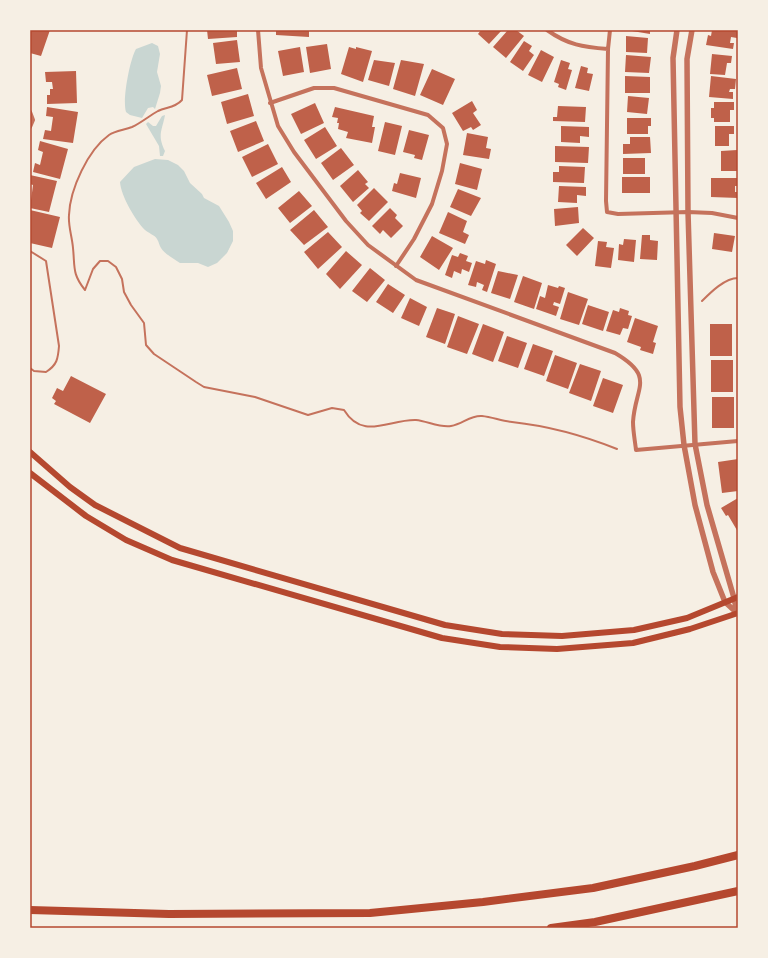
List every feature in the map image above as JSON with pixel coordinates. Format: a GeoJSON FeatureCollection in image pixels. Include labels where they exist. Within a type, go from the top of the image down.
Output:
{"type":"FeatureCollection","features":[{"type":"Feature","properties":{"kind":"highway"},"geometry":{"type":"LineString","coordinates":[[30,910],[169,914],[370,913],[483,902],[593,888],[738,855]]}},
{"type":"Feature","properties":{"kind":"highway"},"geometry":{"type":"LineString","coordinates":[[551,928],[595,922],[738,891]]}},
{"type":"Feature","properties":{"kind":"main road"},"geometry":{"type":"LineString","coordinates":[[30,452],[49,470],[95,506],[180,548],[445,625],[502,634],[562,636],[634,630],[687,618],[736,598]]}},
{"type":"Feature","properties":{"kind":"main road"},"geometry":{"type":"LineString","coordinates":[[30,473],[86,516],[126,540],[172,560],[442,638],[500,647],[557,649],[633,643],[690,629],[737,613]]}},
{"type":"Feature","properties":{"kind":"street"},"geometry":{"type":"LineString","coordinates":[[258,30],[261,68],[270,103],[278,126],[294,152],[346,221],[368,244],[416,280],[616,353],[630,362],[640,375],[640,392],[633,422],[636,450],[738,441]]}},
{"type":"Feature","properties":{"kind":"street"},"geometry":{"type":"LineString","coordinates":[[547,30],[560,39],[582,47],[608,49]]}},
{"type":"Feature","properties":{"kind":"street"},"geometry":{"type":"LineString","coordinates":[[610,30],[608,49],[606,201],[608,212],[618,214],[688,212],[712,213],[738,218]]}},
{"type":"Feature","properties":{"kind":"street"},"geometry":{"type":"LineString","coordinates":[[677,30],[673,58],[680,407],[684,445],[695,505],[713,572],[725,602],[737,613]]}},
{"type":"Feature","properties":{"kind":"street"},"geometry":{"type":"LineString","coordinates":[[692,30],[687,59],[688,212],[692,406],[695,444],[706,505],[736,598],[737,613]]}},
{"type":"Feature","properties":{"kind":"street"},"geometry":{"type":"LineString","coordinates":[[270,103],[314,88],[334,88],[428,115],[443,128],[447,144],[442,171],[432,204],[414,239],[396,266]]}},
{"type":"Feature","properties":{"kind":"street"},"geometry":{"type":"LineString","coordinates":[[30,112],[33,120],[30,127]]}},
{"type":"Feature","properties":{"kind":"lane"},"geometry":{"type":"LineString","coordinates":[[187,30],[182,100],[178,105],[159,111],[132,127],[110,134],[94,149],[75,186],[70,201],[68,215],[74,247],[73,266],[77,280],[85,290],[94,269],[100,261],[108,261],[116,267],[122,279],[124,292],[131,306],[144,322],[146,345],[154,354],[204,386],[255,397],[308,415],[332,408],[344,410],[350,420],[367,427],[380,427],[414,420],[447,427],[454,426],[470,417],[483,416],[558,429],[617,449]]}},
{"type":"Feature","properties":{"kind":"lane"},"geometry":{"type":"LineString","coordinates":[[30,251],[46,261],[59,346],[58,358],[54,367],[46,372],[30,368]]}},
{"type":"Feature","properties":{"kind":"lane"},"geometry":{"type":"LineString","coordinates":[[702,301],[710,293],[732,278],[738,278]]}},
{"type":"Feature","properties":{"kind":"shaded area"},"geometry":{"type":"Polygon","coordinates":[[[152,43],[158,46],[160,54],[157,72],[161,86],[155,109],[153,107],[148,108],[142,118],[130,115],[126,112],[125,98],[127,80],[131,61],[136,49],[152,43]]]}},
{"type":"Feature","properties":{"kind":"shaded area"},"geometry":{"type":"Polygon","coordinates":[[[165,115],[161,141],[165,151],[163,156],[160,156],[159,146],[146,124],[148,122],[153,126],[156,126],[162,116],[165,115]]]}},
{"type":"Feature","properties":{"kind":"shaded area"},"geometry":{"type":"Polygon","coordinates":[[[155,159],[168,160],[178,165],[184,171],[190,183],[202,194],[204,198],[219,206],[229,222],[233,231],[233,241],[227,253],[217,263],[208,267],[198,263],[180,263],[160,247],[156,238],[141,226],[133,214],[123,194],[120,182],[134,167],[155,159]]]}},
{"type":"Feature","properties":{"kind":"building"},"geometry":{"type":"Polygon","coordinates":[[[30,30],[50,30],[41,56],[30,53],[30,30]]]}},
{"type":"Feature","properties":{"kind":"building"},"geometry":{"type":"Polygon","coordinates":[[[207,30],[237,30],[237,37],[208,39],[207,30]]]}},
{"type":"Feature","properties":{"kind":"building"},"geometry":{"type":"Polygon","coordinates":[[[276,30],[309,30],[309,37],[276,35],[276,30]]]}},
{"type":"Feature","properties":{"kind":"building"},"geometry":{"type":"Polygon","coordinates":[[[481,30],[502,30],[489,44],[478,34],[481,30]]]}},
{"type":"Feature","properties":{"kind":"building"},"geometry":{"type":"Polygon","coordinates":[[[508,30],[516,30],[524,36],[506,58],[493,47],[508,30]]]}},
{"type":"Feature","properties":{"kind":"building"},"geometry":{"type":"Polygon","coordinates":[[[626,30],[650,30],[650,34],[626,30]]]}},
{"type":"Feature","properties":{"kind":"building"},"geometry":{"type":"Polygon","coordinates":[[[712,30],[738,30],[737,38],[731,37],[730,43],[734,43],[733,49],[706,45],[708,35],[711,36],[712,30]]]}},
{"type":"Feature","properties":{"kind":"building"},"geometry":{"type":"Polygon","coordinates":[[[626,36],[648,38],[647,53],[626,52],[626,36]]]}},
{"type":"Feature","properties":{"kind":"building"},"geometry":{"type":"Polygon","coordinates":[[[237,40],[240,62],[216,64],[213,43],[237,40]]]}},
{"type":"Feature","properties":{"kind":"building"},"geometry":{"type":"Polygon","coordinates":[[[524,41],[532,46],[529,51],[534,55],[523,71],[510,62],[524,41]]]}},
{"type":"Feature","properties":{"kind":"building"},"geometry":{"type":"Polygon","coordinates":[[[327,44],[331,69],[310,73],[306,47],[327,44]]]}},
{"type":"Feature","properties":{"kind":"building"},"geometry":{"type":"Polygon","coordinates":[[[300,47],[304,72],[283,76],[278,51],[300,47]]]}},
{"type":"Feature","properties":{"kind":"building"},"geometry":{"type":"Polygon","coordinates":[[[349,47],[372,51],[363,82],[341,74],[349,47]]]}},
{"type":"Feature","properties":{"kind":"building"},"geometry":{"type":"Polygon","coordinates":[[[541,50],[554,57],[542,82],[528,75],[541,50]]]}},
{"type":"Feature","properties":{"kind":"building"},"geometry":{"type":"Polygon","coordinates":[[[712,54],[732,56],[731,63],[727,63],[725,75],[710,74],[712,54]]]}},
{"type":"Feature","properties":{"kind":"building"},"geometry":{"type":"Polygon","coordinates":[[[626,55],[651,57],[649,73],[625,72],[626,55]]]}},
{"type":"Feature","properties":{"kind":"building"},"geometry":{"type":"Polygon","coordinates":[[[374,60],[395,63],[389,86],[368,80],[374,60]]]}},
{"type":"Feature","properties":{"kind":"building"},"geometry":{"type":"Polygon","coordinates":[[[401,60],[424,64],[415,96],[393,89],[401,60]]]}},
{"type":"Feature","properties":{"kind":"building"},"geometry":{"type":"Polygon","coordinates":[[[561,60],[570,63],[568,69],[572,70],[566,90],[558,87],[559,84],[554,82],[561,60]]]}},
{"type":"Feature","properties":{"kind":"building"},"geometry":{"type":"Polygon","coordinates":[[[581,66],[588,68],[587,73],[593,74],[589,91],[575,88],[581,66]]]}},
{"type":"Feature","properties":{"kind":"building"},"geometry":{"type":"Polygon","coordinates":[[[237,68],[242,89],[212,96],[207,75],[237,68]]]}},
{"type":"Feature","properties":{"kind":"building"},"geometry":{"type":"Polygon","coordinates":[[[432,69],[455,79],[443,105],[420,95],[432,69]]]}},
{"type":"Feature","properties":{"kind":"building"},"geometry":{"type":"Polygon","coordinates":[[[76,71],[77,103],[47,104],[47,95],[50,95],[50,89],[53,89],[52,82],[46,82],[45,72],[76,71]]]}},
{"type":"Feature","properties":{"kind":"building"},"geometry":{"type":"Polygon","coordinates":[[[625,76],[650,77],[650,93],[625,93],[625,76]]]}},
{"type":"Feature","properties":{"kind":"building"},"geometry":{"type":"Polygon","coordinates":[[[711,76],[736,79],[735,89],[730,89],[729,92],[733,92],[733,99],[709,97],[711,76]]]}},
{"type":"Feature","properties":{"kind":"building"},"geometry":{"type":"Polygon","coordinates":[[[248,94],[254,116],[227,124],[221,102],[248,94]]]}},
{"type":"Feature","properties":{"kind":"building"},"geometry":{"type":"Polygon","coordinates":[[[628,96],[649,98],[647,114],[627,112],[628,96]]]}},
{"type":"Feature","properties":{"kind":"building"},"geometry":{"type":"Polygon","coordinates":[[[472,101],[477,110],[473,113],[481,125],[473,130],[471,127],[463,131],[452,113],[472,101]]]}},
{"type":"Feature","properties":{"kind":"building"},"geometry":{"type":"Polygon","coordinates":[[[714,102],[734,102],[734,110],[730,110],[730,122],[714,122],[714,118],[711,118],[711,108],[714,108],[714,102]]]}},
{"type":"Feature","properties":{"kind":"building"},"geometry":{"type":"Polygon","coordinates":[[[315,103],[324,123],[301,134],[291,114],[315,103]]]}},
{"type":"Feature","properties":{"kind":"building"},"geometry":{"type":"Polygon","coordinates":[[[558,106],[586,107],[585,122],[553,121],[553,117],[557,117],[558,106]]]}},
{"type":"Feature","properties":{"kind":"building"},"geometry":{"type":"Polygon","coordinates":[[[47,107],[78,112],[73,143],[43,139],[45,130],[51,131],[53,117],[46,116],[47,107]]]}},
{"type":"Feature","properties":{"kind":"building"},"geometry":{"type":"Polygon","coordinates":[[[335,107],[374,116],[372,127],[375,127],[372,143],[346,138],[348,132],[338,129],[338,118],[332,117],[335,107]]]}},
{"type":"Feature","properties":{"kind":"building"},"geometry":{"type":"Polygon","coordinates":[[[627,118],[651,118],[651,126],[648,126],[648,134],[627,134],[627,118]]]}},
{"type":"Feature","properties":{"kind":"building"},"geometry":{"type":"Polygon","coordinates":[[[256,121],[264,141],[238,152],[230,131],[256,121]]]}},
{"type":"Feature","properties":{"kind":"building"},"geometry":{"type":"Polygon","coordinates":[[[385,122],[402,126],[395,155],[378,151],[385,122]]]}},
{"type":"Feature","properties":{"kind":"building"},"geometry":{"type":"Polygon","coordinates":[[[561,126],[589,127],[589,137],[580,136],[580,143],[561,142],[561,126]]]}},
{"type":"Feature","properties":{"kind":"building"},"geometry":{"type":"Polygon","coordinates":[[[715,126],[734,126],[734,134],[729,134],[729,146],[715,146],[715,126]]]}},
{"type":"Feature","properties":{"kind":"building"},"geometry":{"type":"Polygon","coordinates":[[[325,127],[337,146],[316,159],[304,140],[325,127]]]}},
{"type":"Feature","properties":{"kind":"building"},"geometry":{"type":"Polygon","coordinates":[[[409,130],[429,135],[422,160],[414,158],[415,155],[403,152],[409,130]]]}},
{"type":"Feature","properties":{"kind":"building"},"geometry":{"type":"Polygon","coordinates":[[[467,133],[488,137],[486,148],[491,149],[489,159],[463,155],[467,133]]]}},
{"type":"Feature","properties":{"kind":"building"},"geometry":{"type":"Polygon","coordinates":[[[630,137],[650,137],[651,153],[623,154],[623,144],[630,144],[630,137]]]}},
{"type":"Feature","properties":{"kind":"building"},"geometry":{"type":"Polygon","coordinates":[[[40,141],[68,149],[60,179],[33,172],[35,163],[40,165],[43,152],[38,150],[40,141]]]}},
{"type":"Feature","properties":{"kind":"building"},"geometry":{"type":"Polygon","coordinates":[[[268,144],[278,164],[252,177],[242,157],[268,144]]]}},
{"type":"Feature","properties":{"kind":"building"},"geometry":{"type":"Polygon","coordinates":[[[555,146],[589,147],[588,163],[555,162],[555,146]]]}},
{"type":"Feature","properties":{"kind":"building"},"geometry":{"type":"Polygon","coordinates":[[[341,148],[354,165],[333,180],[321,163],[341,148]]]}},
{"type":"Feature","properties":{"kind":"building"},"geometry":{"type":"Polygon","coordinates":[[[737,150],[738,171],[721,171],[721,151],[737,150]]]}},
{"type":"Feature","properties":{"kind":"building"},"geometry":{"type":"Polygon","coordinates":[[[623,158],[645,158],[645,174],[623,174],[623,158]]]}},
{"type":"Feature","properties":{"kind":"building"},"geometry":{"type":"Polygon","coordinates":[[[460,163],[482,169],[477,190],[455,184],[460,163]]]}},
{"type":"Feature","properties":{"kind":"building"},"geometry":{"type":"Polygon","coordinates":[[[559,166],[585,167],[584,183],[553,182],[553,172],[559,172],[559,166]]]}},
{"type":"Feature","properties":{"kind":"building"},"geometry":{"type":"Polygon","coordinates":[[[282,167],[291,182],[266,199],[256,183],[282,167]]]}},
{"type":"Feature","properties":{"kind":"building"},"geometry":{"type":"Polygon","coordinates":[[[358,170],[368,182],[365,184],[369,188],[353,202],[340,186],[358,170]]]}},
{"type":"Feature","properties":{"kind":"building"},"geometry":{"type":"Polygon","coordinates":[[[400,173],[421,178],[416,198],[392,191],[394,183],[397,184],[400,173]]]}},
{"type":"Feature","properties":{"kind":"building"},"geometry":{"type":"Polygon","coordinates":[[[30,175],[57,181],[49,212],[30,208],[33,185],[30,184],[30,175]]]}},
{"type":"Feature","properties":{"kind":"building"},"geometry":{"type":"Polygon","coordinates":[[[622,177],[650,177],[650,193],[622,193],[622,177]]]}},
{"type":"Feature","properties":{"kind":"building"},"geometry":{"type":"Polygon","coordinates":[[[711,178],[738,178],[738,186],[735,186],[735,192],[738,192],[738,198],[711,197],[711,178]]]}},
{"type":"Feature","properties":{"kind":"building"},"geometry":{"type":"Polygon","coordinates":[[[559,186],[586,187],[586,196],[577,195],[577,203],[558,202],[559,186]]]}},
{"type":"Feature","properties":{"kind":"building"},"geometry":{"type":"Polygon","coordinates":[[[374,188],[388,202],[369,221],[360,213],[362,211],[357,205],[374,188]]]}},
{"type":"Feature","properties":{"kind":"building"},"geometry":{"type":"Polygon","coordinates":[[[458,189],[481,198],[471,216],[450,207],[458,189]]]}},
{"type":"Feature","properties":{"kind":"building"},"geometry":{"type":"Polygon","coordinates":[[[299,191],[312,206],[290,223],[278,208],[299,191]]]}},
{"type":"Feature","properties":{"kind":"building"},"geometry":{"type":"Polygon","coordinates":[[[578,207],[579,223],[555,226],[554,209],[578,207]]]}},
{"type":"Feature","properties":{"kind":"building"},"geometry":{"type":"Polygon","coordinates":[[[390,208],[397,215],[395,218],[403,226],[391,238],[383,230],[380,234],[372,226],[390,208]]]}},
{"type":"Feature","properties":{"kind":"building"},"geometry":{"type":"Polygon","coordinates":[[[30,210],[60,217],[52,248],[30,243],[30,210]]]}},
{"type":"Feature","properties":{"kind":"building"},"geometry":{"type":"Polygon","coordinates":[[[314,210],[328,227],[304,245],[290,230],[314,210]]]}},
{"type":"Feature","properties":{"kind":"building"},"geometry":{"type":"Polygon","coordinates":[[[448,212],[467,221],[463,232],[469,235],[465,244],[439,233],[448,212]]]}},
{"type":"Feature","properties":{"kind":"building"},"geometry":{"type":"Polygon","coordinates":[[[583,228],[594,238],[577,256],[566,245],[583,228]]]}},
{"type":"Feature","properties":{"kind":"building"},"geometry":{"type":"Polygon","coordinates":[[[328,232],[342,247],[318,269],[304,252],[328,232]]]}},
{"type":"Feature","properties":{"kind":"building"},"geometry":{"type":"Polygon","coordinates":[[[714,233],[735,236],[732,252],[712,249],[714,233]]]}},
{"type":"Feature","properties":{"kind":"building"},"geometry":{"type":"Polygon","coordinates":[[[642,235],[650,235],[650,240],[658,241],[657,260],[640,259],[642,235]]]}},
{"type":"Feature","properties":{"kind":"building"},"geometry":{"type":"Polygon","coordinates":[[[432,236],[453,248],[439,270],[420,257],[432,236]]]}},
{"type":"Feature","properties":{"kind":"building"},"geometry":{"type":"Polygon","coordinates":[[[624,239],[636,240],[634,262],[618,260],[619,244],[623,245],[624,239]]]}},
{"type":"Feature","properties":{"kind":"building"},"geometry":{"type":"Polygon","coordinates":[[[598,241],[607,242],[606,247],[614,248],[611,268],[595,266],[598,241]]]}},
{"type":"Feature","properties":{"kind":"building"},"geometry":{"type":"Polygon","coordinates":[[[346,251],[362,265],[340,289],[326,274],[346,251]]]}},
{"type":"Feature","properties":{"kind":"building"},"geometry":{"type":"Polygon","coordinates":[[[460,253],[468,256],[466,261],[472,263],[469,272],[462,269],[461,274],[454,271],[452,278],[445,275],[452,255],[458,257],[460,253]]]}},
{"type":"Feature","properties":{"kind":"building"},"geometry":{"type":"Polygon","coordinates":[[[486,260],[496,264],[487,292],[482,290],[484,285],[477,282],[476,287],[468,285],[476,261],[485,264],[486,260]]]}},
{"type":"Feature","properties":{"kind":"building"},"geometry":{"type":"Polygon","coordinates":[[[370,268],[385,280],[367,302],[352,291],[370,268]]]}},
{"type":"Feature","properties":{"kind":"building"},"geometry":{"type":"Polygon","coordinates":[[[498,271],[518,275],[510,299],[491,293],[498,271]]]}},
{"type":"Feature","properties":{"kind":"building"},"geometry":{"type":"Polygon","coordinates":[[[523,276],[542,283],[534,309],[514,302],[523,276]]]}},
{"type":"Feature","properties":{"kind":"building"},"geometry":{"type":"Polygon","coordinates":[[[388,284],[405,295],[393,313],[376,302],[388,284]]]}},
{"type":"Feature","properties":{"kind":"building"},"geometry":{"type":"Polygon","coordinates":[[[548,285],[558,288],[559,286],[565,288],[560,304],[554,302],[553,305],[559,307],[556,316],[536,309],[540,296],[545,298],[548,285]]]}},
{"type":"Feature","properties":{"kind":"building"},"geometry":{"type":"Polygon","coordinates":[[[568,292],[588,299],[579,325],[560,319],[568,292]]]}},
{"type":"Feature","properties":{"kind":"building"},"geometry":{"type":"Polygon","coordinates":[[[410,298],[427,307],[419,326],[401,318],[410,298]]]}},
{"type":"Feature","properties":{"kind":"building"},"geometry":{"type":"Polygon","coordinates":[[[588,305],[609,312],[603,331],[582,324],[588,305]]]}},
{"type":"Feature","properties":{"kind":"building"},"geometry":{"type":"Polygon","coordinates":[[[437,308],[455,314],[445,344],[426,337],[437,308]]]}},
{"type":"Feature","properties":{"kind":"building"},"geometry":{"type":"Polygon","coordinates":[[[620,308],[629,311],[628,315],[632,316],[628,329],[623,328],[620,335],[606,331],[613,310],[619,312],[620,308]]]}},
{"type":"Feature","properties":{"kind":"building"},"geometry":{"type":"Polygon","coordinates":[[[458,316],[479,324],[467,354],[447,347],[458,316]]]}},
{"type":"Feature","properties":{"kind":"building"},"geometry":{"type":"Polygon","coordinates":[[[635,318],[658,326],[653,342],[656,343],[653,354],[640,350],[641,347],[627,342],[635,318]]]}},
{"type":"Feature","properties":{"kind":"building"},"geometry":{"type":"Polygon","coordinates":[[[483,324],[504,332],[493,362],[472,354],[483,324]]]}},
{"type":"Feature","properties":{"kind":"building"},"geometry":{"type":"Polygon","coordinates":[[[710,324],[732,324],[732,356],[710,356],[710,324]]]}},
{"type":"Feature","properties":{"kind":"building"},"geometry":{"type":"Polygon","coordinates":[[[507,336],[527,343],[518,368],[498,361],[507,336]]]}},
{"type":"Feature","properties":{"kind":"building"},"geometry":{"type":"Polygon","coordinates":[[[533,344],[553,351],[544,376],[524,369],[533,344]]]}},
{"type":"Feature","properties":{"kind":"building"},"geometry":{"type":"Polygon","coordinates":[[[555,355],[577,363],[568,389],[546,381],[555,355]]]}},
{"type":"Feature","properties":{"kind":"building"},"geometry":{"type":"Polygon","coordinates":[[[711,360],[733,360],[733,392],[711,392],[711,360]]]}},
{"type":"Feature","properties":{"kind":"building"},"geometry":{"type":"Polygon","coordinates":[[[580,364],[601,371],[591,401],[569,393],[580,364]]]}},
{"type":"Feature","properties":{"kind":"building"},"geometry":{"type":"Polygon","coordinates":[[[71,376],[106,394],[90,423],[54,404],[56,401],[52,398],[57,388],[63,391],[71,376]]]}},
{"type":"Feature","properties":{"kind":"building"},"geometry":{"type":"Polygon","coordinates":[[[603,378],[623,385],[613,413],[593,406],[603,378]]]}},
{"type":"Feature","properties":{"kind":"building"},"geometry":{"type":"Polygon","coordinates":[[[712,397],[734,397],[734,428],[712,428],[712,397]]]}},
{"type":"Feature","properties":{"kind":"building"},"geometry":{"type":"Polygon","coordinates":[[[738,459],[738,491],[722,493],[718,462],[738,459]]]}},
{"type":"Feature","properties":{"kind":"building"},"geometry":{"type":"Polygon","coordinates":[[[738,498],[738,532],[728,515],[726,516],[721,508],[738,498]]]}}]}
